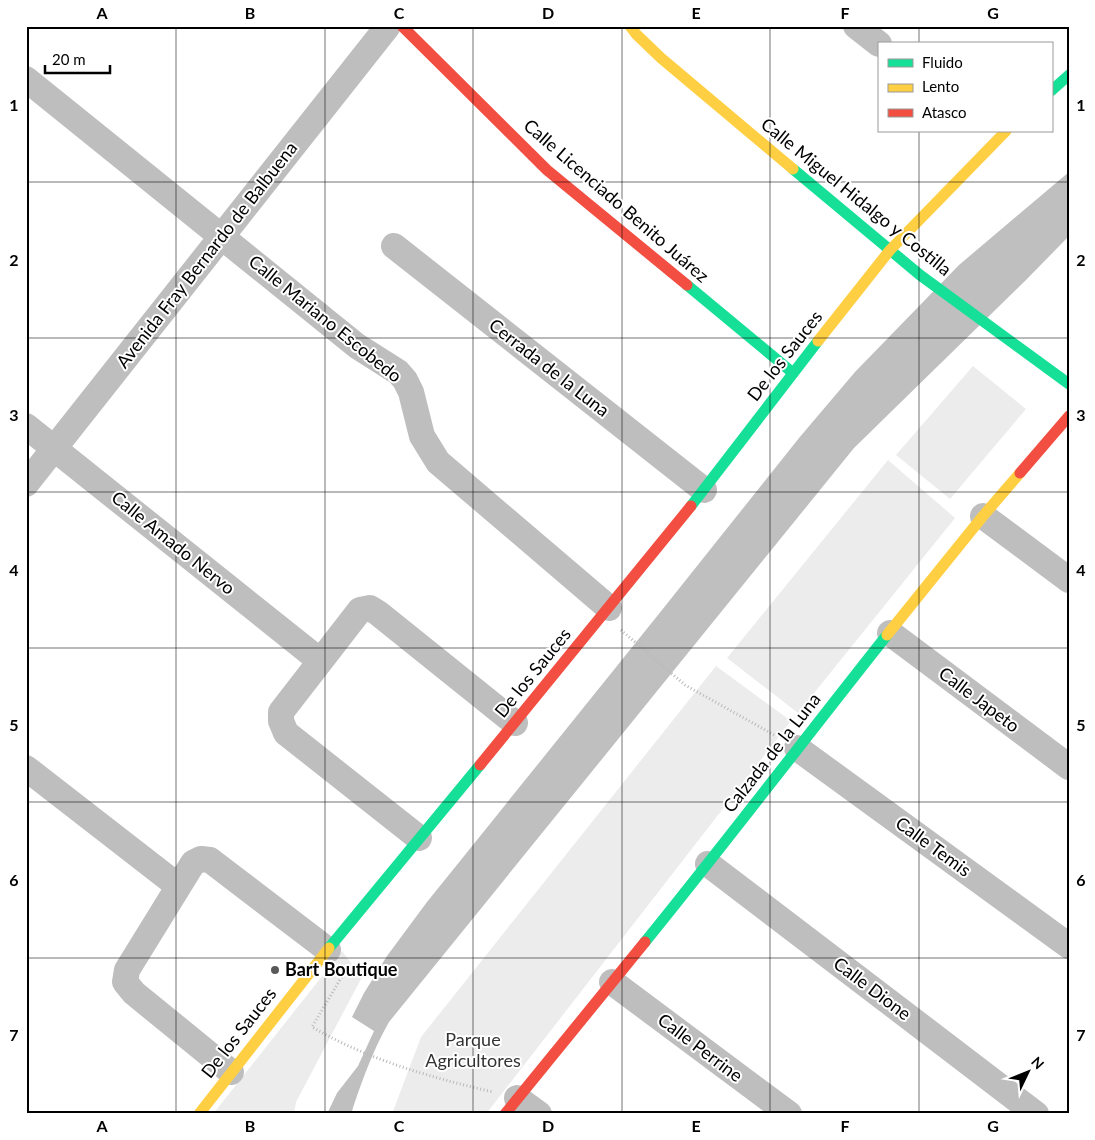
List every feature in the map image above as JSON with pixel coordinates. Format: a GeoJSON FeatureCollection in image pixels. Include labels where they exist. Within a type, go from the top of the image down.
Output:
{"type":"FeatureCollection","features":[{"type":"Feature","properties":{"kind":"main road","name":"Calle Licenciado Benito Juárez"},"geometry":{"type":"LineString","coordinates":[[402,26],[547,170],[792,373]]}},
{"type":"Feature","properties":{"kind":"main road","name":"Calle Miguel Hidalgo y Costilla"},"geometry":{"type":"LineString","coordinates":[[630,26],[661,58],[920,275],[1069,384]]}},
{"type":"Feature","properties":{"kind":"main road"},"geometry":{"type":"LineString","coordinates":[[1052,90],[1069,75]]}},
{"type":"Feature","properties":{"kind":"main road","name":"De los Sauces"},"geometry":{"type":"LineString","coordinates":[[199,1114],[328,950],[704,490],[792,373],[890,250],[996,134]]}},
{"type":"Feature","properties":{"kind":"main road","name":"Calzada de la Luna"},"geometry":{"type":"LineString","coordinates":[[511,1106],[708,864],[796,748],[983,516],[1069,416]]}},
{"type":"Feature","properties":{"kind":"street","name":"Avenida Fray Bernardo de Balbuena"},"geometry":{"type":"LineString","coordinates":[[26,484],[388,26]]}},
{"type":"Feature","properties":{"kind":"street"},"geometry":{"type":"LineString","coordinates":[[856,26],[878,43]]}},
{"type":"Feature","properties":{"kind":"street","name":"Calle Mariano Escobedo"},"geometry":{"type":"LineString","coordinates":[[26,79],[357,346],[398,372],[405,380],[411,392],[422,436],[438,462],[609,608]]}},
{"type":"Feature","properties":{"kind":"street","name":"Cerrada de la Luna"},"geometry":{"type":"LineString","coordinates":[[394,246],[704,490]]}},
{"type":"Feature","properties":{"kind":"street","name":"Calle Amado Nervo"},"geometry":{"type":"LineString","coordinates":[[26,426],[320,660]]}},
{"type":"Feature","properties":{"kind":"street"},"geometry":{"type":"LineString","coordinates":[[983,516],[1069,580]]}},
{"type":"Feature","properties":{"kind":"street"},"geometry":{"type":"LineString","coordinates":[[419,838],[286,733],[281,721],[280,712],[360,610],[370,608],[378,613],[515,723]]}},
{"type":"Feature","properties":{"kind":"street","name":"Calle Japeto"},"geometry":{"type":"LineString","coordinates":[[890,633],[1069,767]]}},
{"type":"Feature","properties":{"kind":"street","name":"Calle Temis"},"geometry":{"type":"LineString","coordinates":[[796,748],[1069,946]]}},
{"type":"Feature","properties":{"kind":"street"},"geometry":{"type":"LineString","coordinates":[[26,768],[178,886]]}},
{"type":"Feature","properties":{"kind":"street"},"geometry":{"type":"LineString","coordinates":[[231,1072],[134,993],[125,982],[127,970],[194,863],[201,860],[210,860],[328,950]]}},
{"type":"Feature","properties":{"kind":"street","name":"Calle Dione"},"geometry":{"type":"LineString","coordinates":[[708,864],[1036,1114]]}},
{"type":"Feature","properties":{"kind":"street","name":"Calle Perrine"},"geometry":{"type":"LineString","coordinates":[[612,982],[789,1114]]}},
{"type":"Feature","properties":{"kind":"street"},"geometry":{"type":"LineString","coordinates":[[511,1106],[539,1114]]}},
{"type":"Feature","properties":{"kind":"path"},"geometry":{"type":"LineString","coordinates":[[631,639],[685,685],[796,748]]}},
{"type":"Feature","properties":{"kind":"path"},"geometry":{"type":"LineString","coordinates":[[312,1027],[333,1039],[390,1063],[511,1106]]}},
{"type":"Feature","properties":{"kind":"green space"},"geometry":{"type":"Polygon","coordinates":[[[973,366],[1026,409],[950,499],[896,455],[973,366]]]}},
{"type":"Feature","properties":{"kind":"green space"},"geometry":{"type":"Polygon","coordinates":[[[888,460],[955,518],[798,713],[727,658],[888,460]]]}},
{"type":"Feature","properties":{"kind":"green space","name":"Parque Agricultores"},"geometry":{"type":"Polygon","coordinates":[[[716,666],[791,721],[486,1114],[392,1114],[421,1037],[716,666]]]}},
{"type":"Feature","properties":{"kind":"green space"},"geometry":{"type":"Polygon","coordinates":[[[342,951],[362,977],[296,1102],[294,1114],[213,1114],[342,951]]]}},
{"type":"Feature","properties":{"kind":"shaded area"},"geometry":{"type":"Polygon","coordinates":[[[1069,172],[1069,236],[854,448],[389,1022],[368,1067],[351,1114],[327,1114],[337,1093],[358,1066],[374,1031],[352,1017],[364,993],[387,956],[427,902],[799,438],[855,372],[959,265],[1069,172]]]}},
{"type":"Feature","properties":{"kind":"traffic: fast"},"geometry":{"type":"LineString","coordinates":[[1052,90],[1069,75]]}},
{"type":"Feature","properties":{"kind":"traffic: fast"},"geometry":{"type":"LineString","coordinates":[[793,169],[920,275],[1069,384]]}},
{"type":"Feature","properties":{"kind":"traffic: fast"},"geometry":{"type":"LineString","coordinates":[[687,285],[793,373]]}},
{"type":"Feature","properties":{"kind":"traffic: fast"},"geometry":{"type":"LineString","coordinates":[[691,506],[818,341]]}},
{"type":"Feature","properties":{"kind":"traffic: fast"},"geometry":{"type":"LineString","coordinates":[[645,942],[887,635]]}},
{"type":"Feature","properties":{"kind":"traffic: fast"},"geometry":{"type":"LineString","coordinates":[[329,948],[480,765]]}},
{"type":"Feature","properties":{"kind":"traffic: slow"},"geometry":{"type":"LineString","coordinates":[[630,26],[661,58],[793,169]]}},
{"type":"Feature","properties":{"kind":"traffic: slow"},"geometry":{"type":"LineString","coordinates":[[818,341],[890,250],[1005,132]]}},
{"type":"Feature","properties":{"kind":"traffic: slow"},"geometry":{"type":"LineString","coordinates":[[887,635],[1020,473]]}},
{"type":"Feature","properties":{"kind":"traffic: slow"},"geometry":{"type":"LineString","coordinates":[[199,1114],[329,948]]}},
{"type":"Feature","properties":{"kind":"traffic: jam"},"geometry":{"type":"LineString","coordinates":[[402,26],[547,170],[687,285]]}},
{"type":"Feature","properties":{"kind":"traffic: jam"},"geometry":{"type":"LineString","coordinates":[[1020,473],[1069,416]]}},
{"type":"Feature","properties":{"kind":"traffic: jam"},"geometry":{"type":"LineString","coordinates":[[480,765],[691,506]]}},
{"type":"Feature","properties":{"kind":"traffic: jam"},"geometry":{"type":"LineString","coordinates":[[505,1114],[645,942]]}},
{"type":"Feature","properties":{"kind":"place","name":"Bart Boutique"},"geometry":{"type":"Point","coordinates":[275,970]}}]}
